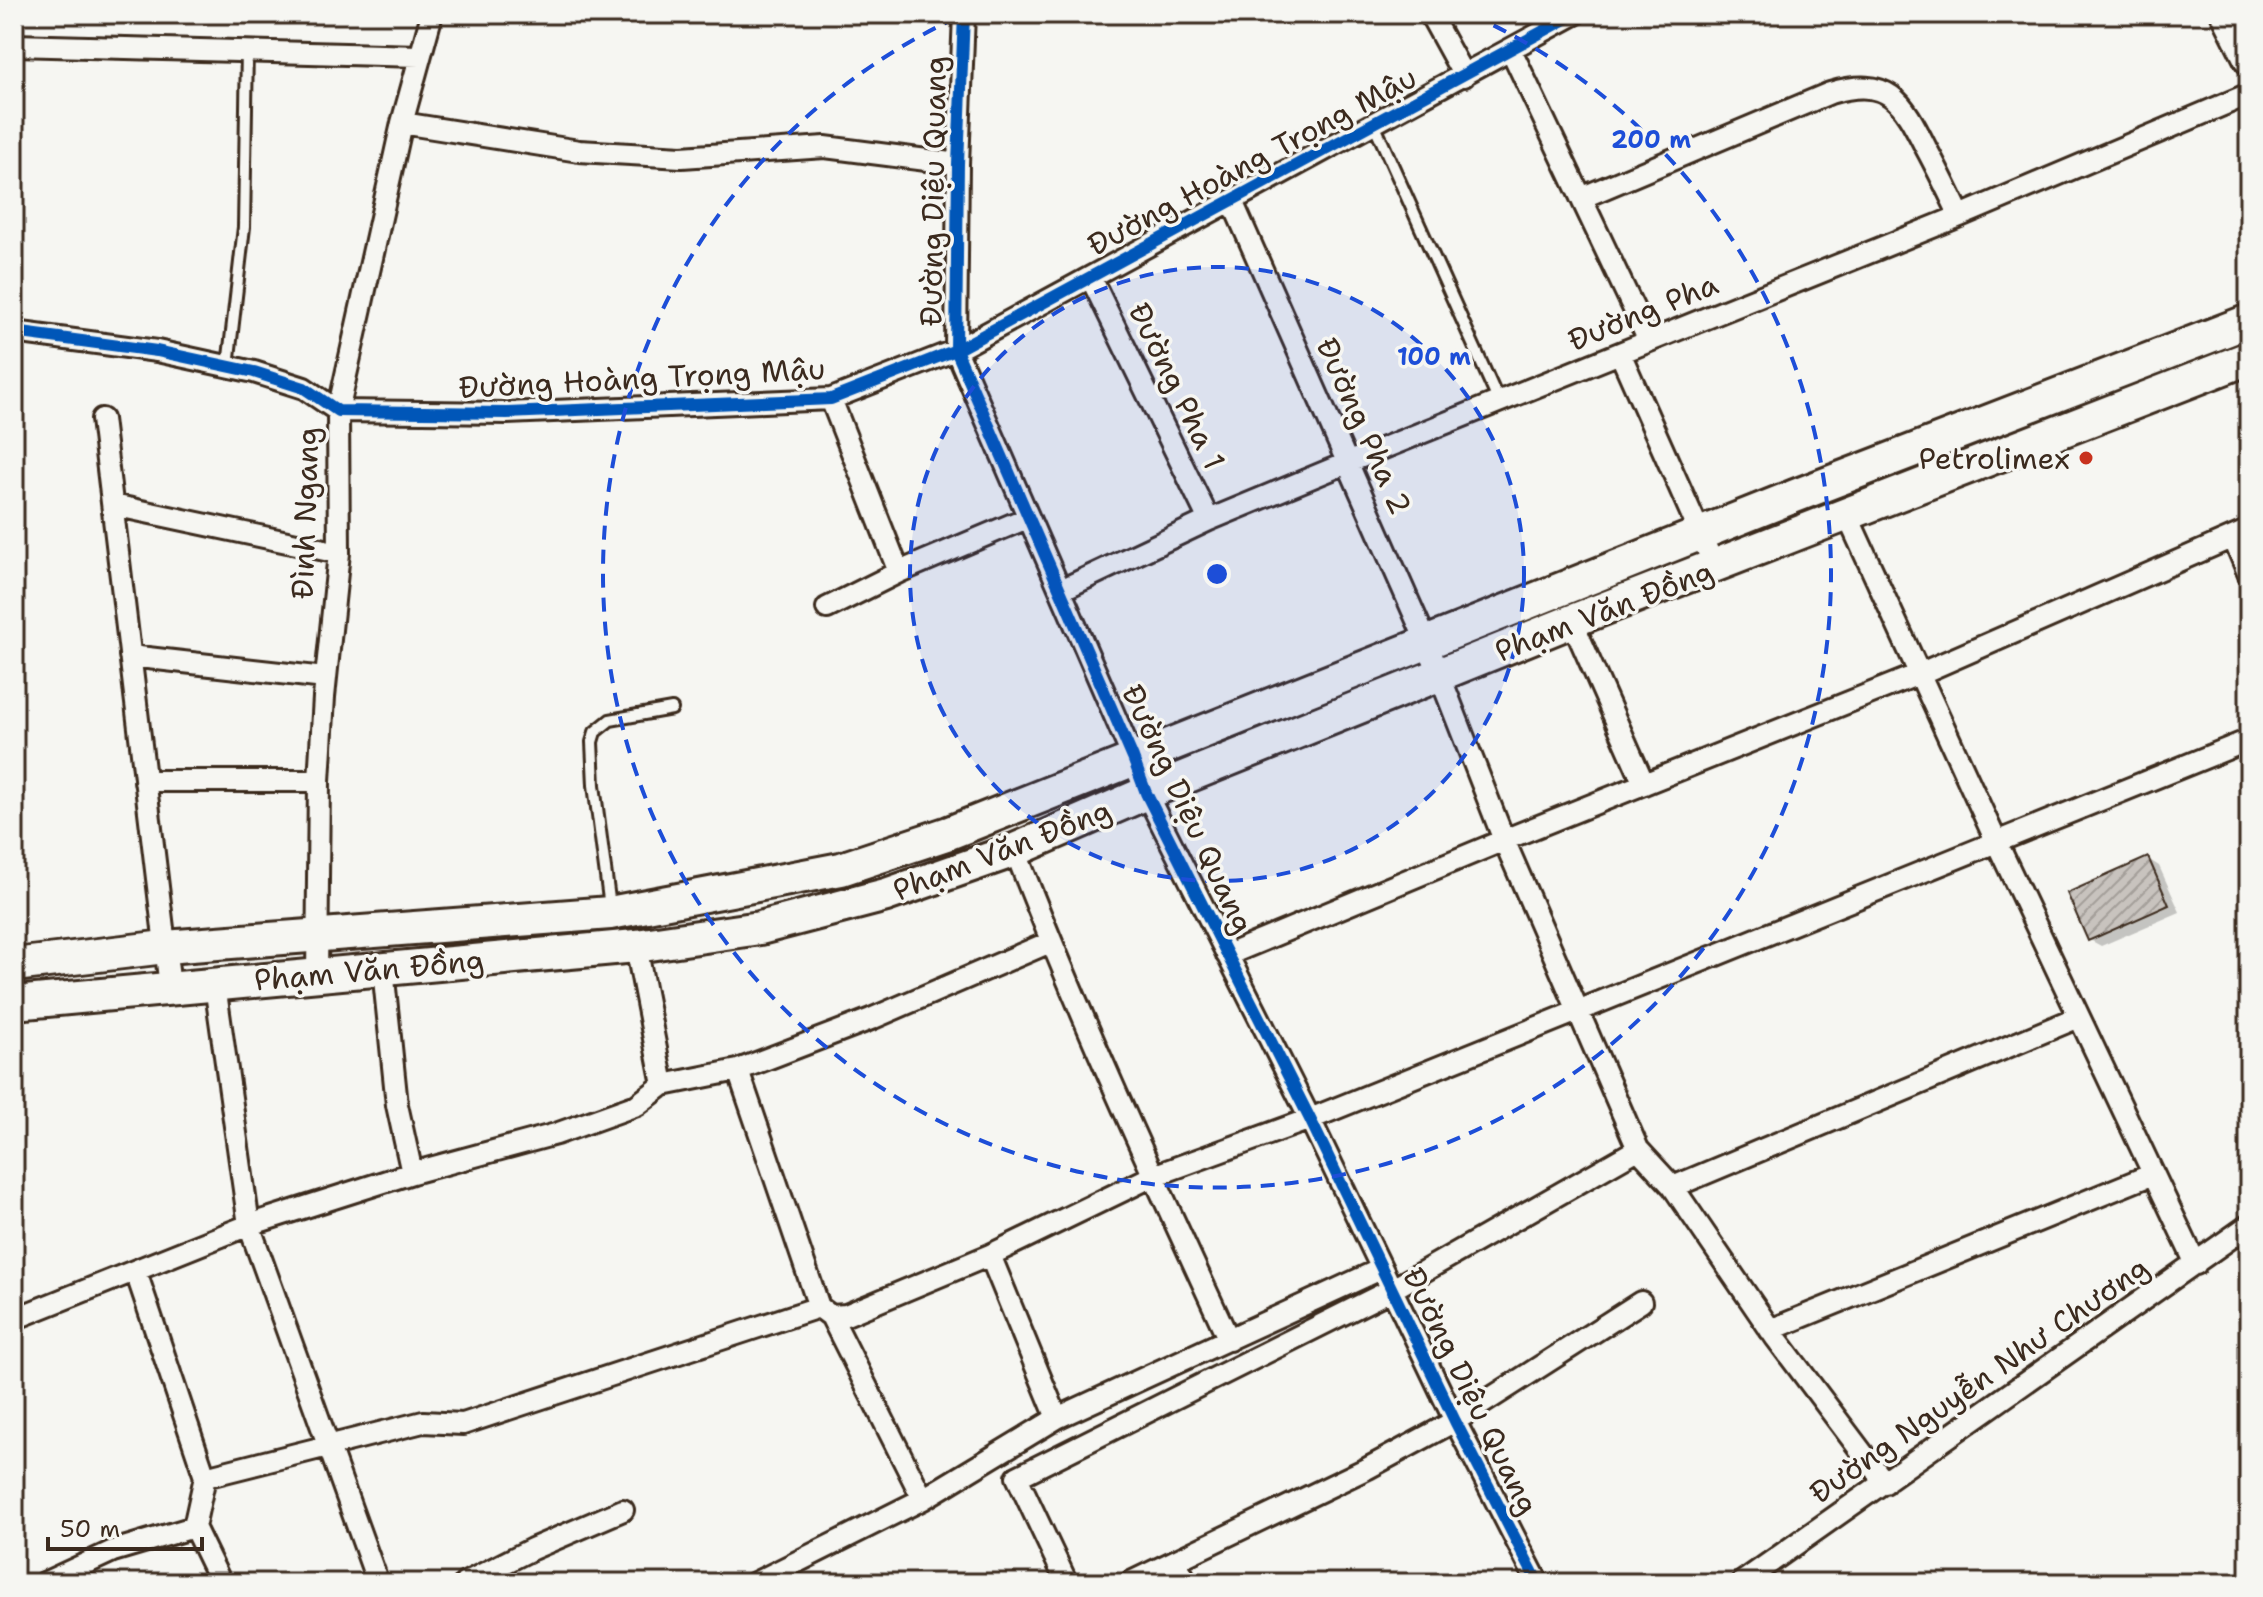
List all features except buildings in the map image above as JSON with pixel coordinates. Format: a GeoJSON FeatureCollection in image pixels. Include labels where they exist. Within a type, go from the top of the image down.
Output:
{"type":"FeatureCollection","features":[{"type":"Feature","properties":{"kind":"main road"},"geometry":{"type":"LineString","coordinates":[[2226,14],[2249,60]]}},
{"type":"Feature","properties":{"kind":"main road","name":"Phạm Văn Đồng"},"geometry":{"type":"LineString","coordinates":[[14,965],[165,947],[610,913],[841,869],[949,833],[1700,534],[2249,321]]}},
{"type":"Feature","properties":{"kind":"main road","name":"Phạm Văn Đồng"},"geometry":{"type":"LineString","coordinates":[[14,1003],[636,946],[760,928],[886,895],[1015,850],[1146,793],[1572,621],[2249,358]]}},
{"type":"Feature","properties":{"kind":"street","name":"Đình Ngang"},"geometry":{"type":"LineString","coordinates":[[317,977],[319,781],[325,678],[339,553],[338,411],[402,123],[432,14]]}},
{"type":"Feature","properties":{"kind":"street","name":"Đường Diệu Quang"},"geometry":{"type":"LineString","coordinates":[[964,14],[958,164],[956,350],[1146,793],[1538,1583]]}},
{"type":"Feature","properties":{"kind":"street"},"geometry":{"type":"LineString","coordinates":[[1430,14],[1464,76]]}},
{"type":"Feature","properties":{"kind":"street","name":"Đường Hoàng Trọng Mậu"},"geometry":{"type":"LineString","coordinates":[[338,411],[507,413],[831,399],[956,350],[1575,14]]}},
{"type":"Feature","properties":{"kind":"street"},"geometry":{"type":"LineString","coordinates":[[14,45],[419,56]]}},
{"type":"Feature","properties":{"kind":"street"},"geometry":{"type":"LineString","coordinates":[[1511,50],[1649,341]]}},
{"type":"Feature","properties":{"kind":"street"},"geometry":{"type":"LineString","coordinates":[[1581,198],[1830,93],[1871,87],[1892,95],[1907,109],[1960,216]]}},
{"type":"Feature","properties":{"kind":"street","name":"Đường Pha"},"geometry":{"type":"LineString","coordinates":[[1061,590],[1209,520],[1960,216],[2249,94]]}},
{"type":"Feature","properties":{"kind":"street"},"geometry":{"type":"LineString","coordinates":[[402,123],[579,151],[682,157],[825,147],[958,164]]}},
{"type":"Feature","properties":{"kind":"street","name":"Đường Pha 2"},"geometry":{"type":"LineString","coordinates":[[1232,201],[1427,643],[1504,840],[1638,1149],[1673,1187],[1770,1330],[1885,1483]]}},
{"type":"Feature","properties":{"kind":"street","name":"Đường Pha 1"},"geometry":{"type":"LineString","coordinates":[[1091,278],[1209,520]]}},
{"type":"Feature","properties":{"kind":"street"},"geometry":{"type":"LineString","coordinates":[[14,332],[157,351],[228,366],[304,388],[338,411]]}},
{"type":"Feature","properties":{"kind":"street"},"geometry":{"type":"LineString","coordinates":[[1620,353],[1715,567]]}},
{"type":"Feature","properties":{"kind":"street"},"geometry":{"type":"LineString","coordinates":[[831,399],[899,572]]}},
{"type":"Feature","properties":{"kind":"street"},"geometry":{"type":"LineString","coordinates":[[102,419],[170,987]]}},
{"type":"Feature","properties":{"kind":"street"},"geometry":{"type":"LineString","coordinates":[[113,505],[339,553]]}},
{"type":"Feature","properties":{"kind":"street"},"geometry":{"type":"LineString","coordinates":[[1847,515],[1996,841],[2196,1264]]}},
{"type":"Feature","properties":{"kind":"street"},"geometry":{"type":"LineString","coordinates":[[827,608],[899,572],[1027,518]]}},
{"type":"Feature","properties":{"kind":"street"},"geometry":{"type":"LineString","coordinates":[[1227,955],[1919,674],[2241,533],[2249,575]]}},
{"type":"Feature","properties":{"kind":"street"},"geometry":{"type":"LineString","coordinates":[[1572,621],[1644,784]]}},
{"type":"Feature","properties":{"kind":"street"},"geometry":{"type":"LineString","coordinates":[[130,656],[325,678]]}},
{"type":"Feature","properties":{"kind":"street"},"geometry":{"type":"LineString","coordinates":[[205,1477],[423,1422],[463,1424],[825,1312],[846,1315],[990,1255],[1153,1176],[1310,1119],[2249,740]]}},
{"type":"Feature","properties":{"kind":"street"},"geometry":{"type":"LineString","coordinates":[[145,781],[319,781]]}},
{"type":"Feature","properties":{"kind":"street"},"geometry":{"type":"LineString","coordinates":[[1015,850],[1050,942],[1229,1340]]}},
{"type":"Feature","properties":{"kind":"street"},"geometry":{"type":"LineString","coordinates":[[14,1319],[249,1225],[412,1173],[556,1134],[637,1105],[663,1085],[738,1070],[871,1019],[1050,942]]}},
{"type":"Feature","properties":{"kind":"street"},"geometry":{"type":"LineString","coordinates":[[636,946],[663,1085]]}},
{"type":"Feature","properties":{"kind":"street"},"geometry":{"type":"LineString","coordinates":[[383,969],[397,1105],[412,1173]]}},
{"type":"Feature","properties":{"kind":"street"},"geometry":{"type":"LineString","coordinates":[[215,985],[249,1225],[378,1583]]}},
{"type":"Feature","properties":{"kind":"street"},"geometry":{"type":"LineString","coordinates":[[1673,1187],[2079,1017]]}},
{"type":"Feature","properties":{"kind":"street"},"geometry":{"type":"LineString","coordinates":[[738,1070],[825,1312],[923,1499]]}},
{"type":"Feature","properties":{"kind":"street"},"geometry":{"type":"LineString","coordinates":[[1067,1583],[1017,1477],[1391,1290],[1638,1149]]}},
{"type":"Feature","properties":{"kind":"street"},"geometry":{"type":"LineString","coordinates":[[1770,1330],[2153,1174]]}},
{"type":"Feature","properties":{"kind":"street","name":"Đường Nguyễn Như Chương"},"geometry":{"type":"LineString","coordinates":[[1741,1583],[2249,1225]]}},
{"type":"Feature","properties":{"kind":"street"},"geometry":{"type":"LineString","coordinates":[[990,1255],[1057,1418]]}},
{"type":"Feature","properties":{"kind":"street"},"geometry":{"type":"LineString","coordinates":[[755,1583],[923,1499],[1057,1418],[1381,1269]]}},
{"type":"Feature","properties":{"kind":"street"},"geometry":{"type":"LineString","coordinates":[[136,1272],[205,1477],[194,1527],[221,1583]]}},
{"type":"Feature","properties":{"kind":"street"},"geometry":{"type":"LineString","coordinates":[[1129,1583],[1368,1468],[1455,1421],[1641,1302]]}},
{"type":"Feature","properties":{"kind":"street"},"geometry":{"type":"LineString","coordinates":[[465,1583],[532,1549],[623,1510]]}},
{"type":"Feature","properties":{"kind":"street"},"geometry":{"type":"LineString","coordinates":[[44,1583],[113,1551],[194,1527]]}},
{"type":"Feature","properties":{"kind":"street"},"geometry":{"type":"LineString","coordinates":[[1175,1561],[1187,1583]]}},
{"type":"Feature","properties":{"kind":"lane"},"geometry":{"type":"LineString","coordinates":[[228,366],[244,227],[247,49]]}},
{"type":"Feature","properties":{"kind":"lane"},"geometry":{"type":"LineString","coordinates":[[1374,124],[1499,402]]}},
{"type":"Feature","properties":{"kind":"lane"},"geometry":{"type":"LineString","coordinates":[[610,913],[594,785],[592,742],[595,732],[610,720],[672,709]]}},
{"type":"Feature","properties":{"kind":"cycle path"},"geometry":{"type":"LineString","coordinates":[[964,14],[958,164],[956,350],[1146,793],[1538,1583]]}},
{"type":"Feature","properties":{"kind":"cycle path"},"geometry":{"type":"LineString","coordinates":[[14,332],[157,351],[254,372],[304,388],[338,411],[507,413],[831,399],[956,350],[1575,14]]}},
{"type":"Feature","properties":{"kind":"place","name":"Petrolimex"},"geometry":{"type":"Point","coordinates":[2086,458]}}]}
